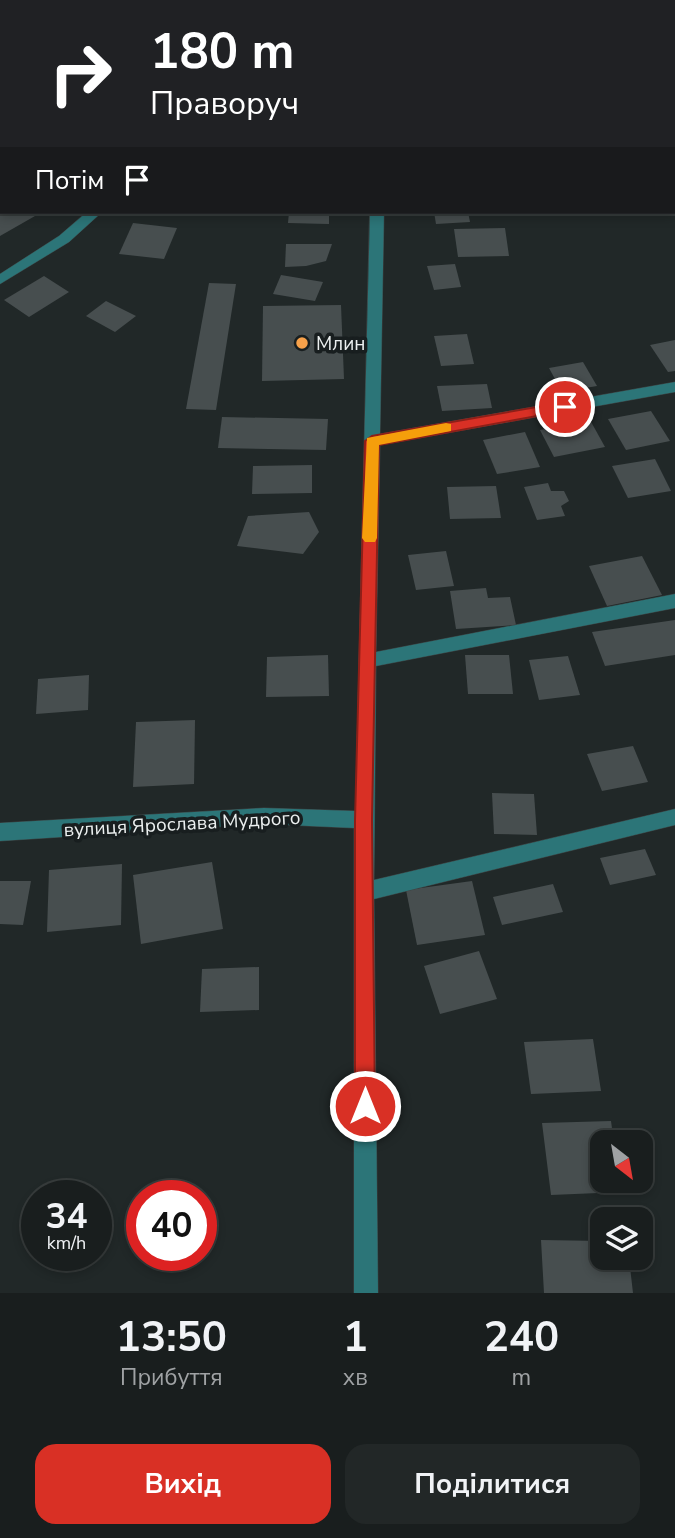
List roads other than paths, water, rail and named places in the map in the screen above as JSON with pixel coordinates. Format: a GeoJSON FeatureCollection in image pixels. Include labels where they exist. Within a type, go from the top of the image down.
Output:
{"type":"FeatureCollection","features":[{"type":"Feature","properties":{"kind":"street"},"geometry":{"type":"LineString","coordinates":[[0,280],[64,239],[93,214]]}},
{"type":"Feature","properties":{"kind":"street"},"geometry":{"type":"LineString","coordinates":[[366,1293],[363,820],[377,214]]}},
{"type":"Feature","properties":{"kind":"street"},"geometry":{"type":"LineString","coordinates":[[372,441],[675,387]]}},
{"type":"Feature","properties":{"kind":"street"},"geometry":{"type":"LineString","coordinates":[[367,661],[675,601]]}},
{"type":"Feature","properties":{"kind":"street","name":"вулиця Ярослава Мудрого"},"geometry":{"type":"LineString","coordinates":[[0,832],[264,816],[363,820]]}},
{"type":"Feature","properties":{"kind":"street"},"geometry":{"type":"LineString","coordinates":[[364,892],[675,817]]}},
{"type":"Feature","properties":{"kind":"place","name":"Млин"},"geometry":{"type":"Point","coordinates":[302,343]}}]}
